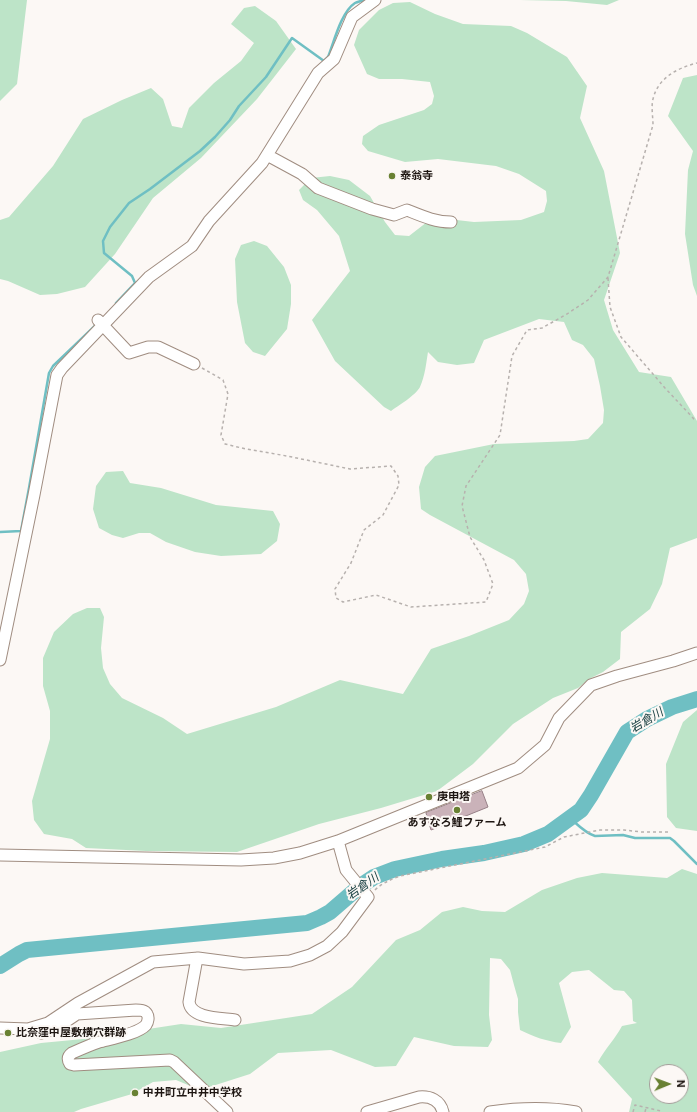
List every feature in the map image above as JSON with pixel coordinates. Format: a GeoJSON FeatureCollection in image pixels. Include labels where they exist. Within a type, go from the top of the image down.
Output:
{"type":"FeatureCollection","features":[{"type":"Feature","properties":{"kind":"street"},"geometry":{"type":"LineString","coordinates":[[0,660],[57,375],[100,323],[149,277],[192,246],[209,221],[262,163],[318,73],[334,59],[352,16],[375,0]]}},
{"type":"Feature","properties":{"kind":"street"},"geometry":{"type":"LineString","coordinates":[[267,154],[302,174],[318,188],[372,209],[394,215],[407,210],[437,221],[451,222]]}},
{"type":"Feature","properties":{"kind":"street"},"geometry":{"type":"LineString","coordinates":[[100,323],[129,353],[148,347],[158,348],[194,364]]}},
{"type":"Feature","properties":{"kind":"street"},"geometry":{"type":"LineString","coordinates":[[0,855],[242,860],[274,858],[300,853],[338,841],[518,768],[545,745],[559,718],[591,686],[617,676],[697,653]]}},
{"type":"Feature","properties":{"kind":"street"},"geometry":{"type":"LineString","coordinates":[[0,1028],[28,1029],[48,1023],[78,1003],[153,962],[197,958],[244,964],[290,961],[310,955],[327,946],[342,932],[366,894],[346,870],[338,841]]}},
{"type":"Feature","properties":{"kind":"street"},"geometry":{"type":"LineString","coordinates":[[197,958],[189,1002],[192,1009],[201,1015],[235,1020]]}},
{"type":"Feature","properties":{"kind":"street"},"geometry":{"type":"LineString","coordinates":[[18,1028],[18,1034],[36,1034],[56,1028],[77,1014],[136,1010],[145,1011],[148,1017],[148,1022],[142,1028],[72,1053],[68,1058],[70,1064],[170,1060],[174,1062],[226,1112]]}},
{"type":"Feature","properties":{"kind":"street"},"geometry":{"type":"LineString","coordinates":[[368,1112],[426,1096],[439,1103],[444,1112]]}},
{"type":"Feature","properties":{"kind":"street"},"geometry":{"type":"LineString","coordinates":[[490,1112],[516,1109],[576,1112]]}},
{"type":"Feature","properties":{"kind":"path"},"geometry":{"type":"LineString","coordinates":[[697,63],[679,69],[668,76],[657,87],[653,101],[653,125],[608,276],[610,307],[621,337],[665,388],[694,419],[697,420]]}},
{"type":"Feature","properties":{"kind":"path"},"geometry":{"type":"LineString","coordinates":[[194,364],[223,380],[228,394],[221,434],[225,444],[350,469],[391,466],[398,476],[399,485],[383,515],[364,530],[351,563],[335,589],[336,598],[343,602],[376,595],[411,607],[486,602],[493,584],[484,560],[470,537],[462,506],[466,486],[500,434],[512,356],[527,330],[542,328],[568,314],[588,300],[608,276]]}},
{"type":"Feature","properties":{"kind":"path"},"geometry":{"type":"LineString","coordinates":[[366,894],[387,881],[400,876],[545,847],[564,837],[600,830],[670,832]]}},
{"type":"Feature","properties":{"kind":"path"},"geometry":{"type":"LineString","coordinates":[[633,1112],[635,1105],[654,1111],[661,1111]]}},
{"type":"Feature","properties":{"kind":"path"},"geometry":{"type":"LineString","coordinates":[[645,1112],[646,1108]]}},
{"type":"Feature","properties":{"kind":"green space"},"geometry":{"type":"Polygon","coordinates":[[[0,0],[27,0],[17,84],[0,101],[0,0]]]}},
{"type":"Feature","properties":{"kind":"green space"},"geometry":{"type":"Polygon","coordinates":[[[520,0],[619,0],[607,5],[566,1],[520,0]]]}},
{"type":"Feature","properties":{"kind":"green space"},"geometry":{"type":"Polygon","coordinates":[[[410,2],[435,14],[463,24],[511,26],[527,33],[567,57],[587,86],[580,118],[604,171],[620,253],[604,300],[613,330],[639,372],[671,377],[697,421],[697,538],[670,548],[662,584],[650,609],[621,632],[620,659],[578,688],[553,698],[513,724],[473,764],[437,791],[381,808],[319,824],[237,852],[146,851],[86,848],[72,839],[44,834],[34,820],[32,801],[50,739],[50,711],[43,686],[43,658],[54,632],[73,614],[87,608],[100,608],[104,617],[101,648],[103,668],[110,684],[122,698],[163,718],[187,734],[276,707],[340,680],[403,694],[431,649],[509,620],[524,604],[529,591],[526,574],[514,560],[421,509],[419,487],[425,467],[435,456],[494,444],[574,441],[588,439],[603,423],[604,410],[594,359],[583,345],[572,340],[564,322],[539,319],[484,340],[474,363],[457,365],[438,362],[428,352],[420,387],[411,397],[391,411],[384,407],[335,361],[312,320],[350,271],[339,236],[317,210],[303,200],[299,190],[311,178],[330,176],[349,180],[370,196],[385,222],[395,235],[409,236],[427,222],[439,218],[474,222],[521,220],[544,212],[547,201],[546,191],[519,174],[496,166],[438,159],[405,162],[368,151],[362,144],[363,136],[379,125],[424,110],[432,104],[434,96],[430,82],[402,79],[379,79],[367,74],[354,45],[359,30],[379,10],[393,3],[410,2]]]}},
{"type":"Feature","properties":{"kind":"green space"},"geometry":{"type":"Polygon","coordinates":[[[255,6],[276,21],[296,49],[257,99],[201,158],[153,198],[115,254],[85,287],[57,294],[40,295],[0,279],[0,220],[9,217],[53,166],[83,119],[151,88],[163,99],[172,126],[182,128],[189,108],[214,83],[241,61],[254,43],[231,24],[244,8],[255,6]]]}},
{"type":"Feature","properties":{"kind":"green space"},"geometry":{"type":"Polygon","coordinates":[[[697,75],[697,296],[693,285],[685,234],[688,170],[693,151],[668,116],[683,78],[697,75]]]}},
{"type":"Feature","properties":{"kind":"green space"},"geometry":{"type":"Polygon","coordinates":[[[254,241],[267,246],[284,267],[291,285],[291,304],[287,329],[265,356],[253,352],[245,343],[237,302],[235,259],[241,245],[254,241]]]}},
{"type":"Feature","properties":{"kind":"green space"},"geometry":{"type":"Polygon","coordinates":[[[123,471],[130,483],[161,488],[216,505],[273,511],[280,524],[277,541],[261,554],[221,556],[195,552],[166,542],[150,533],[139,533],[123,538],[112,535],[99,528],[93,509],[96,486],[106,472],[123,471]]]}},
{"type":"Feature","properties":{"kind":"green space"},"geometry":{"type":"Polygon","coordinates":[[[697,710],[697,831],[676,828],[667,817],[666,764],[683,722],[697,710]]]}},
{"type":"Feature","properties":{"kind":"green space"},"geometry":{"type":"Polygon","coordinates":[[[682,869],[697,874],[697,1112],[629,1112],[632,1099],[598,1062],[622,1026],[637,1023],[633,1021],[632,1000],[624,991],[614,990],[589,970],[572,972],[559,983],[571,1027],[561,1043],[550,1041],[535,1037],[520,1030],[518,999],[510,970],[501,959],[490,958],[489,1015],[492,1040],[488,1047],[454,1046],[414,1037],[396,1066],[375,1067],[331,1050],[278,1053],[250,1074],[200,1090],[176,1080],[153,1082],[132,1094],[74,1112],[0,1112],[0,1052],[41,1043],[83,1039],[181,1024],[221,1028],[312,1014],[352,987],[396,940],[420,930],[442,912],[463,907],[482,911],[505,912],[542,890],[577,878],[602,873],[667,878],[682,869]]]}},
{"type":"Feature","properties":{"kind":"building","name":"あすなろ鯉ファーム"},"geometry":{"type":"Polygon","coordinates":[[[482,791],[488,807],[431,830],[426,813],[482,791]]]}},
{"type":"Feature","properties":{"kind":"waterway"},"geometry":{"type":"LineString","coordinates":[[116,303],[135,283],[132,276],[104,253],[103,241],[110,227],[129,203],[200,151],[215,137],[230,120],[239,106],[266,77],[292,38],[324,61],[328,57],[338,28],[346,13],[355,3],[364,0]]}},
{"type":"Feature","properties":{"kind":"waterway"},"geometry":{"type":"LineString","coordinates":[[0,532],[21,531],[49,373],[53,366],[98,323]]}},
{"type":"Feature","properties":{"kind":"waterway","name":"岩倉川"},"geometry":{"type":"LineString","coordinates":[[0,966],[27,950],[307,923],[330,912],[359,887],[374,877],[395,869],[442,859],[484,853],[524,844],[548,834],[581,810],[627,732],[647,719],[672,707],[697,699]]}},
{"type":"Feature","properties":{"kind":"waterway"},"geometry":{"type":"LineString","coordinates":[[570,818],[585,831],[595,836],[623,835],[635,838],[670,838],[697,864]]}},
{"type":"Feature","properties":{"kind":"place","name":"泰翁寺"},"geometry":{"type":"Point","coordinates":[392,176]}},
{"type":"Feature","properties":{"kind":"place","name":"庚申塔"},"geometry":{"type":"Point","coordinates":[429,797]}},
{"type":"Feature","properties":{"kind":"place","name":"あすなろ鯉ファーム"},"geometry":{"type":"Point","coordinates":[457,810]}},
{"type":"Feature","properties":{"kind":"place","name":"比奈窪中屋敷横穴群跡"},"geometry":{"type":"Point","coordinates":[8,1033]}},
{"type":"Feature","properties":{"kind":"place","name":"中井町立中井中学校"},"geometry":{"type":"Point","coordinates":[135,1093]}}]}
